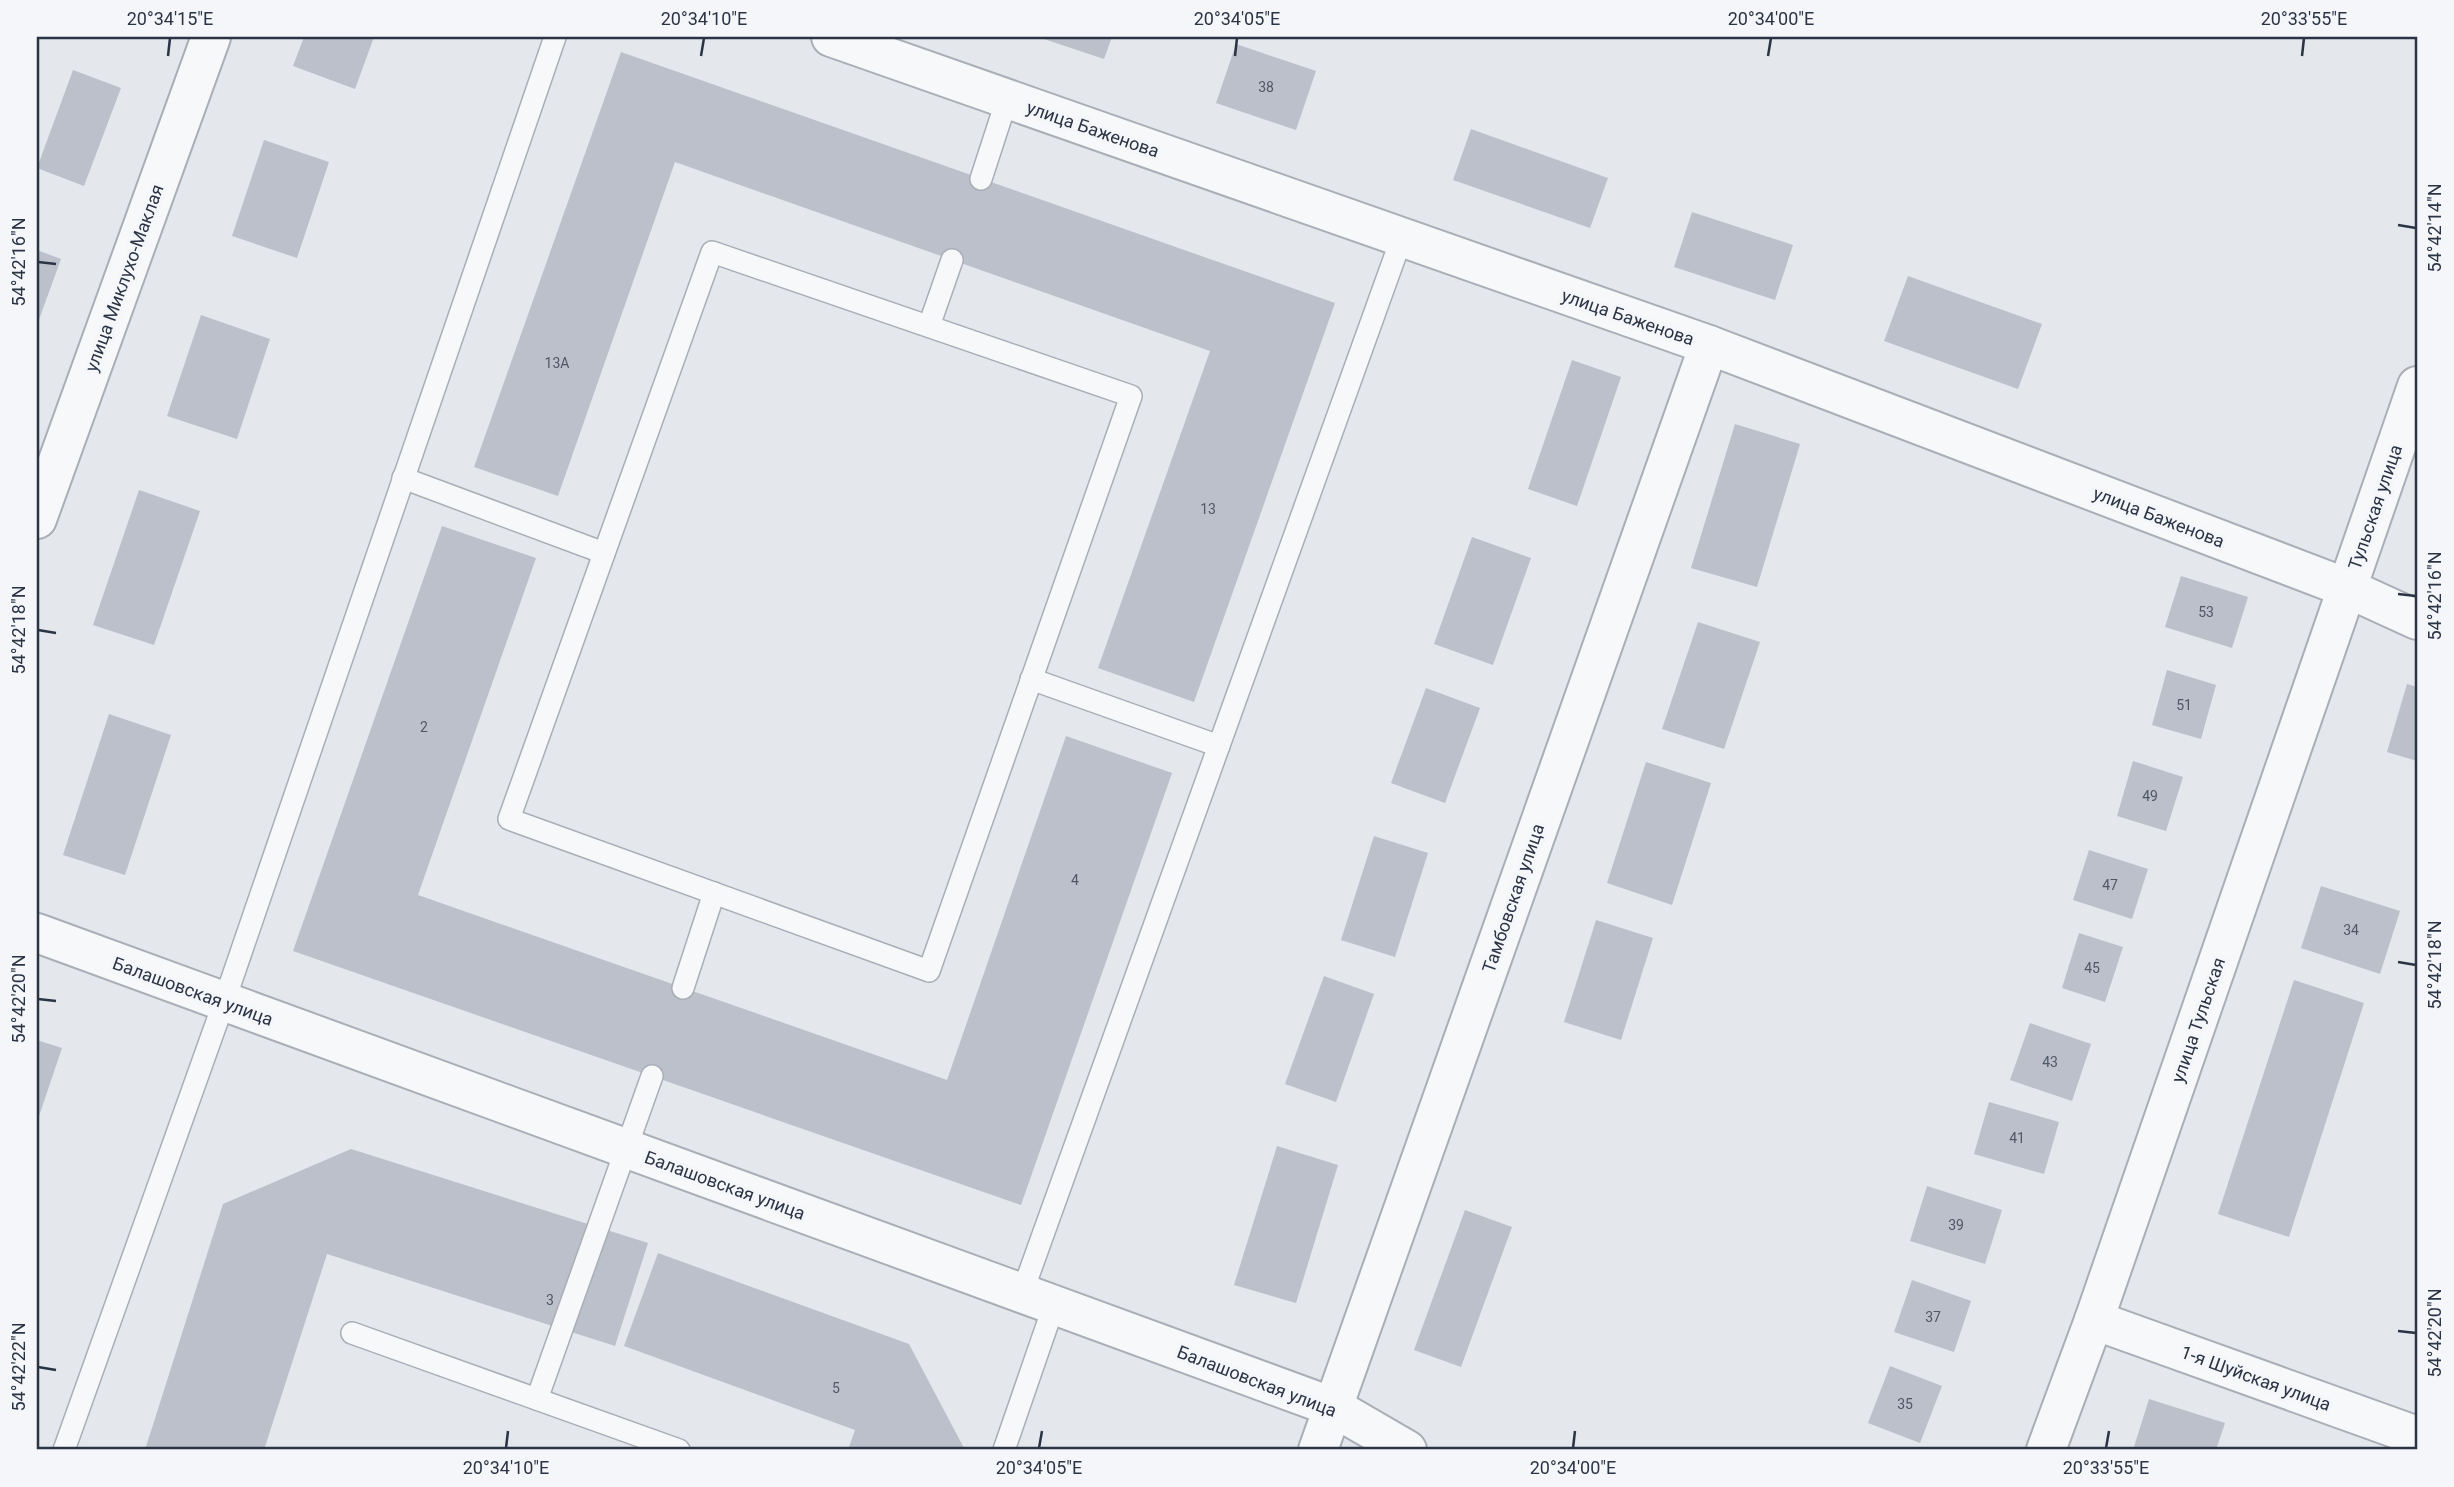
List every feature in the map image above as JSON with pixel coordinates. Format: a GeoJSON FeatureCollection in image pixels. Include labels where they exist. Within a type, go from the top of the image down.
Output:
{"type":"FeatureCollection","features":[{"type":"Feature","properties":{"kind":"street","name":"улица Миклухо-Маклая"},"geometry":{"type":"LineString","coordinates":[[37,519],[211,37]]}},
{"type":"Feature","properties":{"kind":"street","name":"улица Баженова"},"geometry":{"type":"LineString","coordinates":[[831,37],[1709,345],[2347,588],[2417,620]]}},
{"type":"Feature","properties":{"kind":"street","name":"Тамбовская улица"},"geometry":{"type":"LineString","coordinates":[[1318,1450],[1709,345]]}},
{"type":"Feature","properties":{"kind":"street","name":"Тульская улица"},"geometry":{"type":"LineString","coordinates":[[2347,588],[2417,386]]}},
{"type":"Feature","properties":{"kind":"street","name":"улица Тульская"},"geometry":{"type":"LineString","coordinates":[[2046,1450],[2094,1320],[2347,588]]}},
{"type":"Feature","properties":{"kind":"street","name":"Балашовская улица"},"geometry":{"type":"LineString","coordinates":[[37,933],[1333,1407],[1407,1450]]}},
{"type":"Feature","properties":{"kind":"street","name":"1-я Шуйская улица"},"geometry":{"type":"LineString","coordinates":[[2094,1320],[2417,1436]]}},
{"type":"Feature","properties":{"kind":"lane"},"geometry":{"type":"LineString","coordinates":[[64,1450],[224,1002],[555,37]]}},
{"type":"Feature","properties":{"kind":"lane"},"geometry":{"type":"LineString","coordinates":[[981,178],[1007,99]]}},
{"type":"Feature","properties":{"kind":"lane"},"geometry":{"type":"LineString","coordinates":[[1004,1450],[1038,1299],[1219,746],[1402,237]]}},
{"type":"Feature","properties":{"kind":"lane"},"geometry":{"type":"LineString","coordinates":[[712,251],[929,327],[1131,396],[929,971],[509,819],[712,251]]}},
{"type":"Feature","properties":{"kind":"lane"},"geometry":{"type":"LineString","coordinates":[[929,327],[952,260]]}},
{"type":"Feature","properties":{"kind":"lane"},"geometry":{"type":"LineString","coordinates":[[403,478],[604,553]]}},
{"type":"Feature","properties":{"kind":"lane"},"geometry":{"type":"LineString","coordinates":[[1031,679],[1219,746]]}},
{"type":"Feature","properties":{"kind":"lane"},"geometry":{"type":"LineString","coordinates":[[683,988],[714,893]]}},
{"type":"Feature","properties":{"kind":"lane"},"geometry":{"type":"LineString","coordinates":[[537,1399],[652,1076]]}},
{"type":"Feature","properties":{"kind":"lane"},"geometry":{"type":"LineString","coordinates":[[352,1333],[680,1450]]}},
{"type":"Feature","properties":{"kind":"building"},"geometry":{"type":"Polygon","coordinates":[[[304,37],[374,37],[355,89],[293,66],[304,37]]]}},
{"type":"Feature","properties":{"kind":"building"},"geometry":{"type":"Polygon","coordinates":[[[1038,37],[1112,37],[1104,59],[1038,37]]]}},
{"type":"Feature","properties":{"kind":"building"},"geometry":{"type":"Polygon","coordinates":[[[1236,44],[1316,71],[1296,130],[1216,103],[1236,44]]]}},
{"type":"Feature","properties":{"kind":"building"},"geometry":{"type":"Polygon","coordinates":[[[621,52],[1335,303],[1194,702],[1098,668],[1210,351],[675,162],[558,496],[474,467],[621,52]]]}},
{"type":"Feature","properties":{"kind":"building"},"geometry":{"type":"Polygon","coordinates":[[[73,70],[121,88],[84,186],[37,168],[73,70]]]}},
{"type":"Feature","properties":{"kind":"building"},"geometry":{"type":"Polygon","coordinates":[[[1471,129],[1608,178],[1590,228],[1453,180],[1471,129]]]}},
{"type":"Feature","properties":{"kind":"building"},"geometry":{"type":"Polygon","coordinates":[[[264,140],[329,162],[297,258],[232,236],[264,140]]]}},
{"type":"Feature","properties":{"kind":"building"},"geometry":{"type":"Polygon","coordinates":[[[1692,212],[1793,245],[1775,300],[1674,267],[1692,212]]]}},
{"type":"Feature","properties":{"kind":"building"},"geometry":{"type":"Polygon","coordinates":[[[37,250],[61,259],[37,325],[37,250]]]}},
{"type":"Feature","properties":{"kind":"building"},"geometry":{"type":"Polygon","coordinates":[[[1908,276],[2042,324],[2018,389],[1884,341],[1908,276]]]}},
{"type":"Feature","properties":{"kind":"building"},"geometry":{"type":"Polygon","coordinates":[[[201,315],[270,339],[237,439],[167,416],[201,315]]]}},
{"type":"Feature","properties":{"kind":"building"},"geometry":{"type":"Polygon","coordinates":[[[1572,360],[1621,377],[1577,506],[1528,489],[1572,360]]]}},
{"type":"Feature","properties":{"kind":"building"},"geometry":{"type":"Polygon","coordinates":[[[1735,424],[1800,444],[1757,587],[1691,568],[1735,424]]]}},
{"type":"Feature","properties":{"kind":"building"},"geometry":{"type":"Polygon","coordinates":[[[139,490],[200,511],[154,645],[93,625],[139,490]]]}},
{"type":"Feature","properties":{"kind":"building"},"geometry":{"type":"Polygon","coordinates":[[[442,526],[536,558],[418,895],[947,1080],[1066,736],[1172,773],[1021,1205],[293,951],[442,526]]]}},
{"type":"Feature","properties":{"kind":"building"},"geometry":{"type":"Polygon","coordinates":[[[1472,537],[1531,558],[1493,665],[1434,644],[1472,537]]]}},
{"type":"Feature","properties":{"kind":"building"},"geometry":{"type":"Polygon","coordinates":[[[2181,576],[2248,597],[2232,648],[2165,627],[2181,576]]]}},
{"type":"Feature","properties":{"kind":"building"},"geometry":{"type":"Polygon","coordinates":[[[1698,622],[1760,642],[1724,749],[1662,729],[1698,622]]]}},
{"type":"Feature","properties":{"kind":"building"},"geometry":{"type":"Polygon","coordinates":[[[2167,670],[2216,685],[2201,739],[2152,725],[2167,670]]]}},
{"type":"Feature","properties":{"kind":"building"},"geometry":{"type":"Polygon","coordinates":[[[2407,684],[2417,687],[2417,761],[2387,752],[2407,684]]]}},
{"type":"Feature","properties":{"kind":"building"},"geometry":{"type":"Polygon","coordinates":[[[1426,688],[1480,708],[1445,803],[1391,783],[1426,688]]]}},
{"type":"Feature","properties":{"kind":"building"},"geometry":{"type":"Polygon","coordinates":[[[109,714],[171,735],[125,875],[63,855],[109,714]]]}},
{"type":"Feature","properties":{"kind":"building"},"geometry":{"type":"Polygon","coordinates":[[[2133,761],[2183,777],[2166,831],[2117,816],[2133,761]]]}},
{"type":"Feature","properties":{"kind":"building"},"geometry":{"type":"Polygon","coordinates":[[[1646,762],[1711,783],[1672,905],[1607,883],[1646,762]]]}},
{"type":"Feature","properties":{"kind":"building"},"geometry":{"type":"Polygon","coordinates":[[[1374,836],[1428,853],[1395,957],[1341,940],[1374,836]]]}},
{"type":"Feature","properties":{"kind":"building"},"geometry":{"type":"Polygon","coordinates":[[[2089,850],[2148,869],[2132,919],[2073,900],[2089,850]]]}},
{"type":"Feature","properties":{"kind":"building"},"geometry":{"type":"Polygon","coordinates":[[[2321,886],[2400,911],[2380,974],[2301,948],[2321,886]]]}},
{"type":"Feature","properties":{"kind":"building"},"geometry":{"type":"Polygon","coordinates":[[[1596,920],[1653,938],[1621,1040],[1564,1022],[1596,920]]]}},
{"type":"Feature","properties":{"kind":"building"},"geometry":{"type":"Polygon","coordinates":[[[2079,933],[2123,947],[2105,1002],[2062,988],[2079,933]]]}},
{"type":"Feature","properties":{"kind":"building"},"geometry":{"type":"Polygon","coordinates":[[[1324,976],[1374,994],[1336,1102],[1285,1084],[1324,976]]]}},
{"type":"Feature","properties":{"kind":"building"},"geometry":{"type":"Polygon","coordinates":[[[2294,980],[2364,1003],[2289,1237],[2218,1214],[2294,980]]]}},
{"type":"Feature","properties":{"kind":"building"},"geometry":{"type":"Polygon","coordinates":[[[2030,1023],[2091,1044],[2072,1101],[2010,1080],[2030,1023]]]}},
{"type":"Feature","properties":{"kind":"building"},"geometry":{"type":"Polygon","coordinates":[[[37,1040],[62,1048],[37,1122],[37,1040]]]}},
{"type":"Feature","properties":{"kind":"building"},"geometry":{"type":"Polygon","coordinates":[[[1989,1102],[2059,1122],[2044,1174],[1974,1154],[1989,1102]]]}},
{"type":"Feature","properties":{"kind":"building"},"geometry":{"type":"Polygon","coordinates":[[[1277,1146],[1338,1165],[1296,1303],[1234,1285],[1277,1146]]]}},
{"type":"Feature","properties":{"kind":"building"},"geometry":{"type":"Polygon","coordinates":[[[351,1149],[648,1243],[615,1346],[327,1254],[264,1450],[145,1450],[223,1204],[351,1149]]]}},
{"type":"Feature","properties":{"kind":"building"},"geometry":{"type":"Polygon","coordinates":[[[1927,1186],[2002,1210],[1985,1264],[1910,1241],[1927,1186]]]}},
{"type":"Feature","properties":{"kind":"building"},"geometry":{"type":"Polygon","coordinates":[[[1465,1210],[1512,1227],[1461,1367],[1414,1350],[1465,1210]]]}},
{"type":"Feature","properties":{"kind":"building"},"geometry":{"type":"Polygon","coordinates":[[[658,1253],[909,1344],[965,1450],[848,1450],[855,1430],[624,1346],[658,1253]]]}},
{"type":"Feature","properties":{"kind":"building"},"geometry":{"type":"Polygon","coordinates":[[[1912,1280],[1971,1301],[1954,1352],[1894,1332],[1912,1280]]]}},
{"type":"Feature","properties":{"kind":"building"},"geometry":{"type":"Polygon","coordinates":[[[1890,1366],[1942,1386],[1920,1443],[1868,1423],[1890,1366]]]}},
{"type":"Feature","properties":{"kind":"building"},"geometry":{"type":"Polygon","coordinates":[[[2149,1399],[2225,1423],[2216,1450],[2133,1450],[2149,1399]]]}}]}
